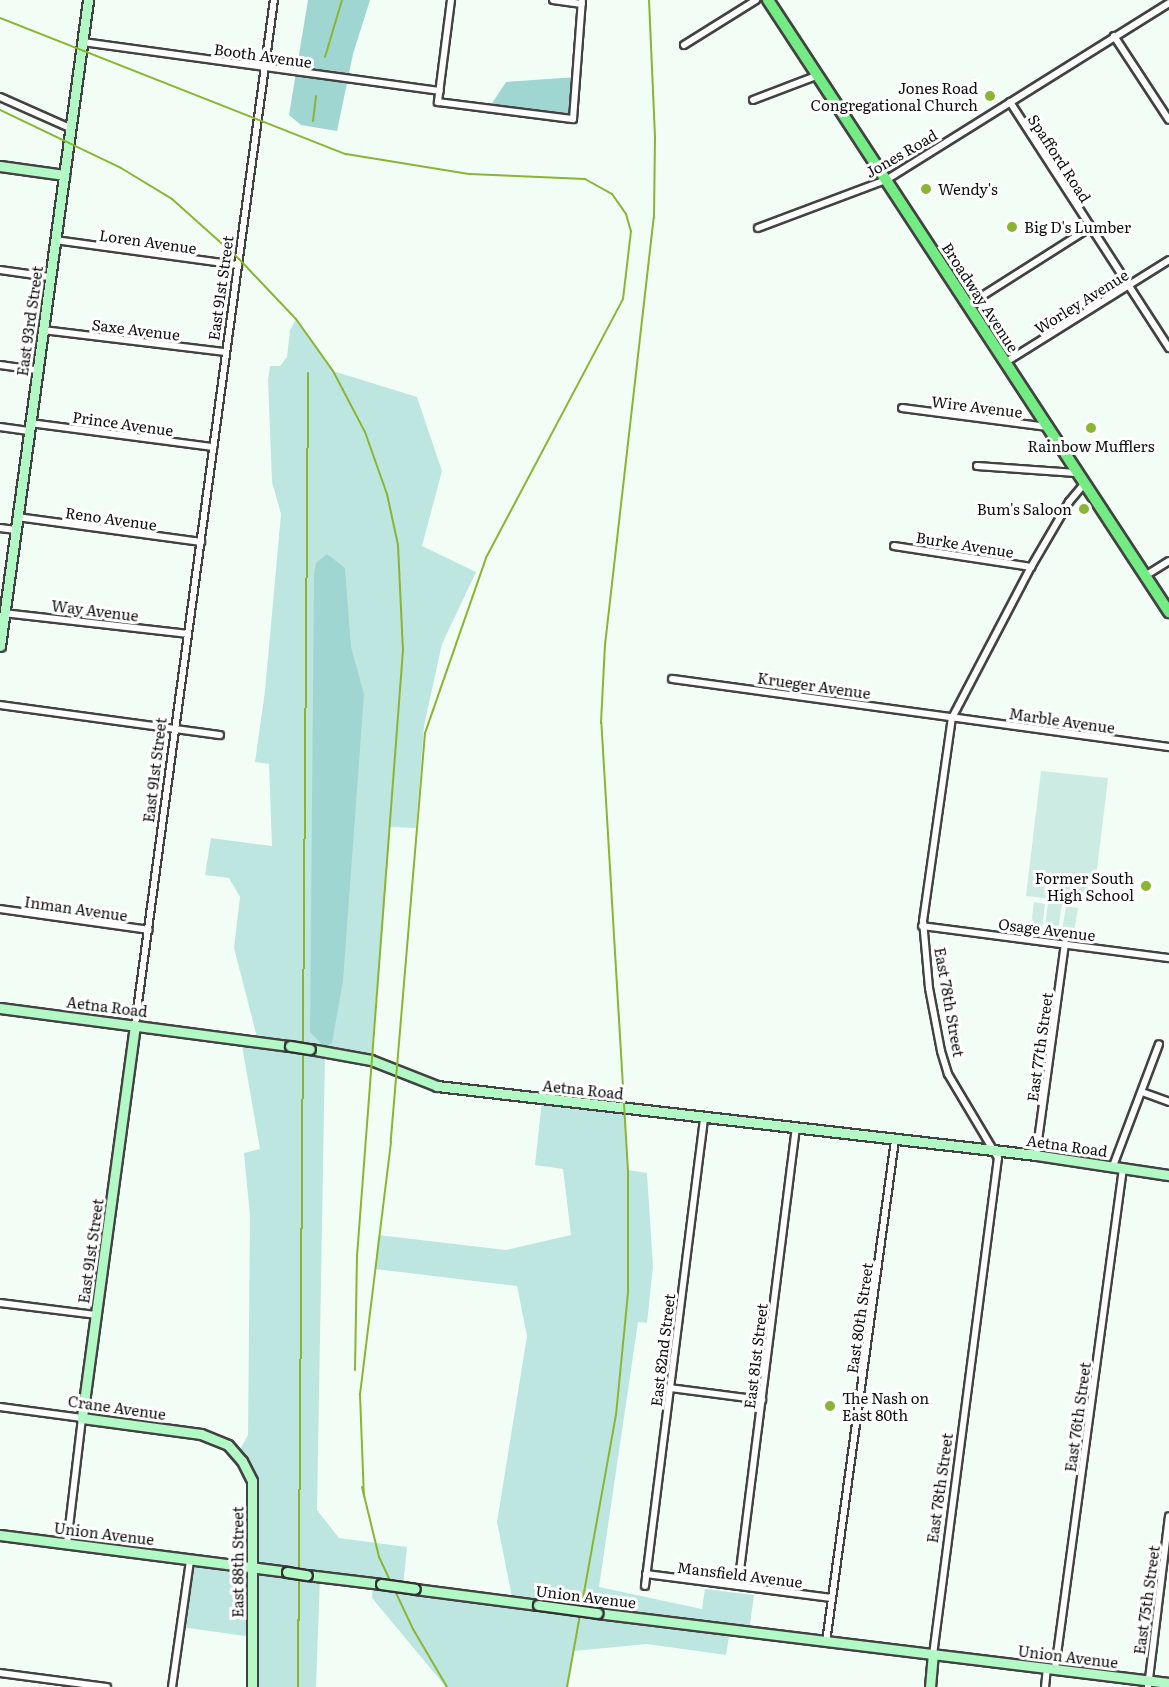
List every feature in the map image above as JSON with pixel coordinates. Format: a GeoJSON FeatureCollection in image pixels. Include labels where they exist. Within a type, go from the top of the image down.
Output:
{"type":"FeatureCollection","features":[{"type":"Feature","properties":{"kind":"main road","name":"Broadway Avenue"},"geometry":{"type":"LineString","coordinates":[[768,0],[1169,612]]}},
{"type":"Feature","properties":{"kind":"street","name":"East 93rd Street"},"geometry":{"type":"LineString","coordinates":[[0,646],[2,613],[16,530],[88,0]]}},
{"type":"Feature","properties":{"kind":"street","name":"East 91st Street"},"geometry":{"type":"LineString","coordinates":[[67,1543],[174,729],[274,0]]}},
{"type":"Feature","properties":{"kind":"street"},"geometry":{"type":"LineString","coordinates":[[450,0],[438,102],[573,119],[582,2],[553,0]]}},
{"type":"Feature","properties":{"kind":"street"},"geometry":{"type":"LineString","coordinates":[[684,45],[756,0]]}},
{"type":"Feature","properties":{"kind":"street","name":"Jones Road"},"geometry":{"type":"LineString","coordinates":[[758,228],[886,180],[1169,3]]}},
{"type":"Feature","properties":{"kind":"street"},"geometry":{"type":"LineString","coordinates":[[1114,36],[1169,120]]}},
{"type":"Feature","properties":{"kind":"street","name":"Booth Avenue"},"geometry":{"type":"LineString","coordinates":[[82,42],[440,91]]}},
{"type":"Feature","properties":{"kind":"street"},"geometry":{"type":"LineString","coordinates":[[753,100],[816,76]]}},
{"type":"Feature","properties":{"kind":"street"},"geometry":{"type":"LineString","coordinates":[[0,97],[70,128]]}},
{"type":"Feature","properties":{"kind":"street","name":"Spafford Road"},"geometry":{"type":"LineString","coordinates":[[1010,102],[1169,348]]}},
{"type":"Feature","properties":{"kind":"street"},"geometry":{"type":"LineString","coordinates":[[0,166],[64,175]]}},
{"type":"Feature","properties":{"kind":"street"},"geometry":{"type":"LineString","coordinates":[[968,305],[1091,227]]}},
{"type":"Feature","properties":{"kind":"street","name":"Loren Avenue"},"geometry":{"type":"LineString","coordinates":[[55,240],[238,265]]}},
{"type":"Feature","properties":{"kind":"street","name":"Worley Avenue"},"geometry":{"type":"LineString","coordinates":[[1006,362],[1169,260]]}},
{"type":"Feature","properties":{"kind":"street"},"geometry":{"type":"LineString","coordinates":[[0,270],[50,277]]}},
{"type":"Feature","properties":{"kind":"street","name":"Saxe Avenue"},"geometry":{"type":"LineString","coordinates":[[43,330],[226,352]]}},
{"type":"Feature","properties":{"kind":"street"},"geometry":{"type":"LineString","coordinates":[[0,365],[37,370]]}},
{"type":"Feature","properties":{"kind":"street","name":"Wire Avenue"},"geometry":{"type":"LineString","coordinates":[[902,408],[1048,427]]}},
{"type":"Feature","properties":{"kind":"street","name":"Prince Avenue"},"geometry":{"type":"LineString","coordinates":[[0,427],[30,427],[213,447]]}},
{"type":"Feature","properties":{"kind":"street"},"geometry":{"type":"LineString","coordinates":[[977,466],[1076,473]]}},
{"type":"Feature","properties":{"kind":"street","name":"East 78th Street"},"geometry":{"type":"LineString","coordinates":[[930,1687],[998,1158],[945,1062],[929,988],[922,927],[952,718],[1031,567],[1069,502],[1084,484]]}},
{"type":"Feature","properties":{"kind":"street","name":"Reno Avenue"},"geometry":{"type":"LineString","coordinates":[[17,518],[201,542]]}},
{"type":"Feature","properties":{"kind":"street"},"geometry":{"type":"LineString","coordinates":[[0,528],[16,530]]}},
{"type":"Feature","properties":{"kind":"street","name":"Burke Avenue"},"geometry":{"type":"LineString","coordinates":[[894,546],[1031,567]]}},
{"type":"Feature","properties":{"kind":"street"},"geometry":{"type":"LineString","coordinates":[[1145,576],[1169,561]]}},
{"type":"Feature","properties":{"kind":"street","name":"Way Avenue"},"geometry":{"type":"LineString","coordinates":[[2,613],[188,634]]}},
{"type":"Feature","properties":{"kind":"street","name":"Krueger Avenue"},"geometry":{"type":"LineString","coordinates":[[672,678],[952,718]]}},
{"type":"Feature","properties":{"kind":"street"},"geometry":{"type":"LineString","coordinates":[[0,705],[220,735]]}},
{"type":"Feature","properties":{"kind":"street","name":"Marble Avenue"},"geometry":{"type":"LineString","coordinates":[[952,718],[1169,747]]}},
{"type":"Feature","properties":{"kind":"street","name":"Inman Avenue"},"geometry":{"type":"LineString","coordinates":[[0,909],[149,930]]}},
{"type":"Feature","properties":{"kind":"street","name":"Osage Avenue"},"geometry":{"type":"LineString","coordinates":[[922,927],[1065,943],[1169,958]]}},
{"type":"Feature","properties":{"kind":"street","name":"East 77th Street"},"geometry":{"type":"LineString","coordinates":[[1036,1155],[1065,943]]}},
{"type":"Feature","properties":{"kind":"street","name":"Aetna Road"},"geometry":{"type":"LineString","coordinates":[[0,1008],[290,1046],[372,1060],[436,1086],[1036,1155],[1169,1175]]}},
{"type":"Feature","properties":{"kind":"street","name":"East 76th Street"},"geometry":{"type":"LineString","coordinates":[[1045,1687],[1051,1669],[1118,1167],[1160,1044]]}},
{"type":"Feature","properties":{"kind":"street"},"geometry":{"type":"LineString","coordinates":[[1142,1092],[1169,1102]]}},
{"type":"Feature","properties":{"kind":"street","name":"East 82nd Street"},"geometry":{"type":"LineString","coordinates":[[645,1586],[704,1118]]}},
{"type":"Feature","properties":{"kind":"street","name":"East 81st Street"},"geometry":{"type":"LineString","coordinates":[[738,1586],[796,1129]]}},
{"type":"Feature","properties":{"kind":"street","name":"East 80th Street"},"geometry":{"type":"LineString","coordinates":[[826,1642],[895,1140]]}},
{"type":"Feature","properties":{"kind":"street"},"geometry":{"type":"LineString","coordinates":[[0,1303],[97,1315]]}},
{"type":"Feature","properties":{"kind":"street"},"geometry":{"type":"LineString","coordinates":[[670,1388],[762,1400]]}},
{"type":"Feature","properties":{"kind":"street","name":"Crane Avenue"},"geometry":{"type":"LineString","coordinates":[[0,1407],[201,1434],[228,1445]]}},
{"type":"Feature","properties":{"kind":"street","name":"East 88th Street"},"geometry":{"type":"LineString","coordinates":[[228,1445],[242,1461],[252,1481],[254,1569],[252,1687]]}},
{"type":"Feature","properties":{"kind":"street","name":"East 75th Street"},"geometry":{"type":"LineString","coordinates":[[1148,1684],[1169,1516]]}},
{"type":"Feature","properties":{"kind":"street","name":"Union Avenue"},"geometry":{"type":"LineString","coordinates":[[0,1535],[597,1613],[1051,1669],[1148,1684],[1169,1683]]}},
{"type":"Feature","properties":{"kind":"street"},"geometry":{"type":"LineString","coordinates":[[172,1687],[190,1560]]}},
{"type":"Feature","properties":{"kind":"street","name":"Mansfield Avenue"},"geometry":{"type":"LineString","coordinates":[[646,1574],[831,1598]]}},
{"type":"Feature","properties":{"kind":"street"},"geometry":{"type":"LineString","coordinates":[[0,1673],[107,1687]]}},
{"type":"Feature","properties":{"kind":"shaded area"},"geometry":{"type":"Polygon","coordinates":[[[308,0],[370,0],[353,54],[337,131],[301,125],[289,115],[308,0]]]}},
{"type":"Feature","properties":{"kind":"shaded area"},"geometry":{"type":"Polygon","coordinates":[[[576,77],[573,119],[489,108],[506,82],[576,77]]]}},
{"type":"Feature","properties":{"kind":"shaded area"},"geometry":{"type":"Polygon","coordinates":[[[296,319],[333,371],[417,397],[442,471],[422,546],[476,572],[442,644],[424,726],[416,828],[390,827],[371,1060],[325,1052],[317,1510],[339,1538],[407,1547],[403,1587],[513,1602],[497,1522],[527,1336],[517,1286],[375,1269],[378,1235],[506,1250],[571,1235],[563,1169],[535,1165],[542,1100],[624,1109],[628,1170],[647,1173],[653,1267],[647,1323],[638,1322],[599,1587],[702,1609],[705,1589],[754,1595],[749,1632],[730,1630],[726,1655],[647,1644],[574,1651],[567,1687],[446,1687],[372,1598],[373,1584],[320,1577],[316,1687],[252,1687],[252,1637],[181,1627],[190,1560],[253,1569],[252,1481],[237,1455],[248,1435],[250,1216],[244,1153],[260,1149],[241,1040],[258,1041],[234,948],[240,897],[229,878],[205,875],[211,838],[272,846],[269,764],[255,762],[265,691],[281,514],[272,482],[268,380],[270,366],[280,366],[287,357],[290,330],[296,319]]]}},
{"type":"Feature","properties":{"kind":"shaded area"},"geometry":{"type":"Polygon","coordinates":[[[327,554],[345,568],[351,647],[364,694],[343,981],[332,1043],[325,1047],[310,1032],[314,574],[316,563],[327,554]]]}},
{"type":"Feature","properties":{"kind":"shaded area"},"geometry":{"type":"Polygon","coordinates":[[[1041,771],[1108,778],[1093,903],[1026,896],[1041,771]]]}},
{"type":"Feature","properties":{"kind":"shaded area"},"geometry":{"type":"Polygon","coordinates":[[[1034,902],[1045,904],[1042,928],[1031,926],[1034,902]]]}},
{"type":"Feature","properties":{"kind":"shaded area"},"geometry":{"type":"Polygon","coordinates":[[[1048,902],[1062,904],[1058,930],[1045,928],[1048,902]]]}},
{"type":"Feature","properties":{"kind":"shaded area"},"geometry":{"type":"Polygon","coordinates":[[[1066,906],[1078,908],[1074,932],[1062,931],[1066,906]]]}},
{"type":"Feature","properties":{"kind":"railway"},"geometry":{"type":"LineString","coordinates":[[325,57],[342,0]]}},
{"type":"Feature","properties":{"kind":"railway"},"geometry":{"type":"LineString","coordinates":[[567,1687],[616,1415],[628,1293],[628,1171],[601,723],[605,645],[654,218],[655,137],[649,0]]}},
{"type":"Feature","properties":{"kind":"railway"},"geometry":{"type":"LineString","coordinates":[[0,18],[346,154],[470,174],[585,179],[612,194],[626,214],[631,231],[623,299],[486,558],[425,733],[391,1142],[360,1394],[364,1496]]}},
{"type":"Feature","properties":{"kind":"railway"},"geometry":{"type":"LineString","coordinates":[[313,121],[316,96]]}},
{"type":"Feature","properties":{"kind":"railway"},"geometry":{"type":"LineString","coordinates":[[0,110],[121,168],[172,199],[239,259],[296,319],[333,371],[365,432],[387,494],[398,545],[403,650],[357,1256],[355,1370]]}},
{"type":"Feature","properties":{"kind":"railway"},"geometry":{"type":"LineString","coordinates":[[298,1687],[308,373]]}},
{"type":"Feature","properties":{"kind":"railway"},"geometry":{"type":"LineString","coordinates":[[362,1487],[379,1557],[413,1629],[447,1687]]}},
{"type":"Feature","properties":{"kind":"place","name":"Jones Road Congregational Church"},"geometry":{"type":"Point","coordinates":[990,96]}},
{"type":"Feature","properties":{"kind":"place","name":"Wendy's"},"geometry":{"type":"Point","coordinates":[926,189]}},
{"type":"Feature","properties":{"kind":"place","name":"Big D's Lumber"},"geometry":{"type":"Point","coordinates":[1012,227]}},
{"type":"Feature","properties":{"kind":"place","name":"Rainbow Mufflers"},"geometry":{"type":"Point","coordinates":[1091,428]}},
{"type":"Feature","properties":{"kind":"place","name":"Bum's Saloon"},"geometry":{"type":"Point","coordinates":[1084,509]}},
{"type":"Feature","properties":{"kind":"place","name":"Former South High School"},"geometry":{"type":"Point","coordinates":[1146,886]}},
{"type":"Feature","properties":{"kind":"place","name":"The Nash on East 80th"},"geometry":{"type":"Point","coordinates":[830,1406]}}]}
